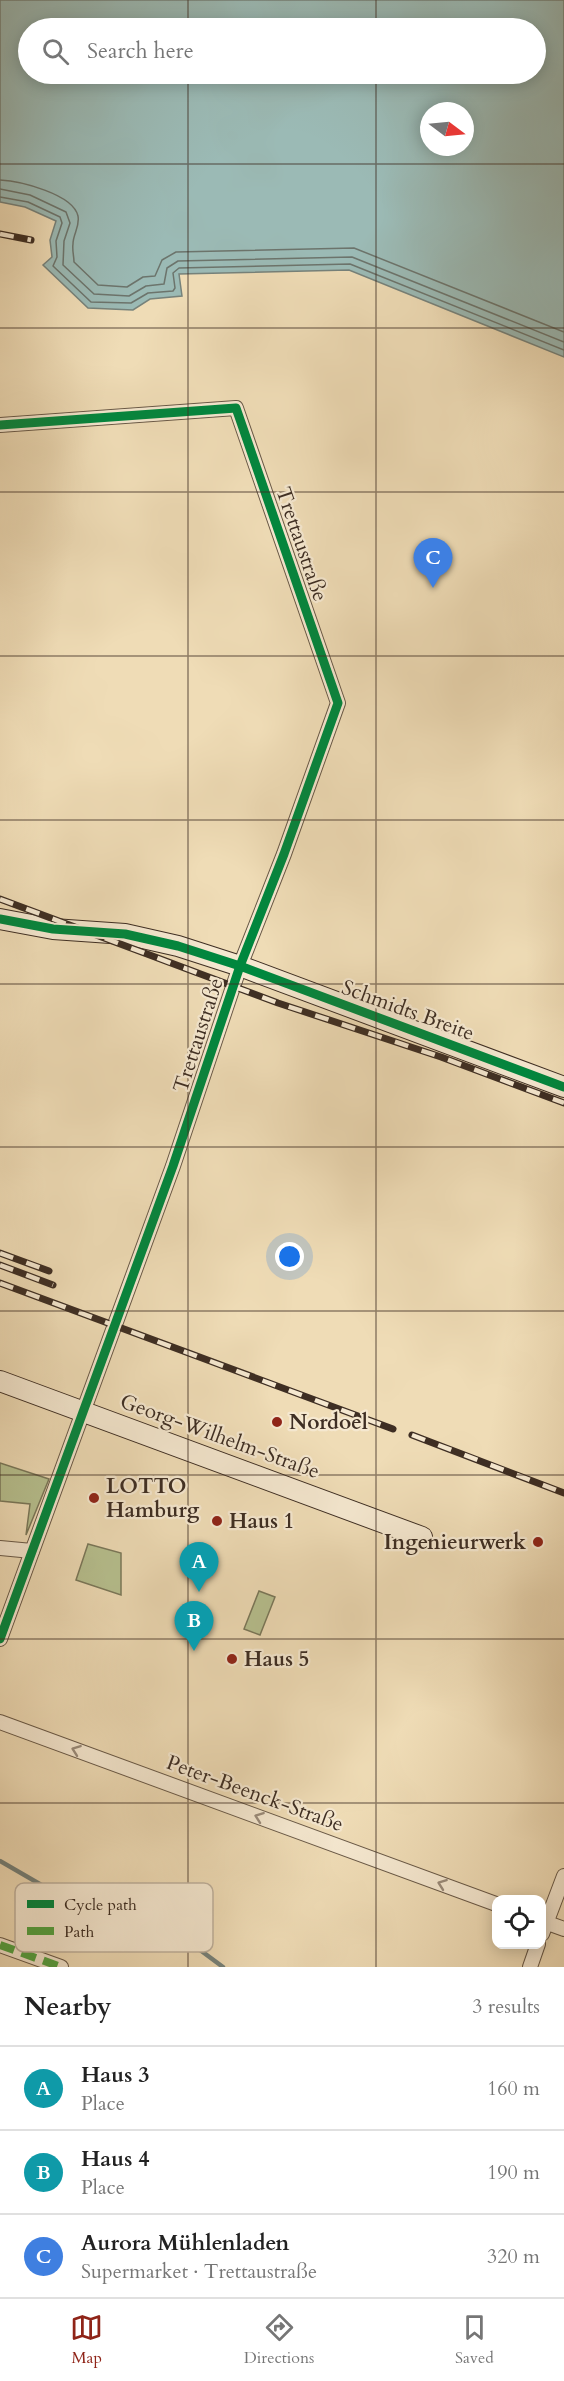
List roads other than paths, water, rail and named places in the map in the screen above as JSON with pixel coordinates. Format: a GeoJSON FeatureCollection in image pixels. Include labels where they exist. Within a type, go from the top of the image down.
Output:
{"type":"FeatureCollection","features":[{"type":"Feature","properties":{"kind":"main road","name":"Schmidts Breite"},"geometry":{"type":"LineString","coordinates":[[0,920],[53,929],[125,934],[178,946],[240,966],[564,1087]]}},
{"type":"Feature","properties":{"kind":"main road","name":"Georg-Wilhelm-Straße"},"geometry":{"type":"LineString","coordinates":[[0,1381],[422,1537]]}},
{"type":"Feature","properties":{"kind":"street","name":"Trettaustraße"},"geometry":{"type":"LineString","coordinates":[[0,425],[236,408],[338,703],[280,865],[240,966],[173,1166],[85,1412],[0,1639]]}},
{"type":"Feature","properties":{"kind":"street"},"geometry":{"type":"LineString","coordinates":[[0,1548],[32,1551]]}},
{"type":"Feature","properties":{"kind":"street","name":"Peter-Beenck-Straße"},"geometry":{"type":"LineString","coordinates":[[0,1722],[492,1903]]}},
{"type":"Feature","properties":{"kind":"street"},"geometry":{"type":"LineString","coordinates":[[546,1919],[564,1876]]}},
{"type":"Feature","properties":{"kind":"street"},"geometry":{"type":"LineString","coordinates":[[546,1926],[564,1929]]}},
{"type":"Feature","properties":{"kind":"street"},"geometry":{"type":"LineString","coordinates":[[0,1945],[15,1950]]}},
{"type":"Feature","properties":{"kind":"street"},"geometry":{"type":"LineString","coordinates":[[530,1967],[536,1949]]}},
{"type":"Feature","properties":{"kind":"street"},"geometry":{"type":"LineString","coordinates":[[19,1952],[61,1967]]}},
{"type":"Feature","properties":{"kind":"water"},"geometry":{"type":"Polygon","coordinates":[[[0,0],[564,0],[564,357],[349,270],[179,274],[182,296],[150,299],[133,310],[88,308],[43,265],[52,257],[50,240],[56,221],[25,207],[0,202],[0,0]]]}},
{"type":"Feature","properties":{"kind":"waterway"},"geometry":{"type":"LineString","coordinates":[[0,1861],[38,1883]]}},
{"type":"Feature","properties":{"kind":"waterway"},"geometry":{"type":"LineString","coordinates":[[203,1952],[223,1967]]}},
{"type":"Feature","properties":{"kind":"railway"},"geometry":{"type":"LineString","coordinates":[[0,234],[31,240]]}},
{"type":"Feature","properties":{"kind":"railway"},"geometry":{"type":"LineString","coordinates":[[0,899],[278,1003],[441,1057],[564,1103]]}},
{"type":"Feature","properties":{"kind":"railway"},"geometry":{"type":"LineString","coordinates":[[0,1253],[49,1271]]}},
{"type":"Feature","properties":{"kind":"railway"},"geometry":{"type":"LineString","coordinates":[[0,1265],[53,1285]]}},
{"type":"Feature","properties":{"kind":"railway"},"geometry":{"type":"LineString","coordinates":[[0,1283],[393,1429]]}},
{"type":"Feature","properties":{"kind":"railway"},"geometry":{"type":"LineString","coordinates":[[412,1435],[564,1493]]}},
{"type":"Feature","properties":{"kind":"place","name":"Aurora Mühlenladen"},"geometry":{"type":"Point","coordinates":[433,588]}},
{"type":"Feature","properties":{"kind":"place","name":"Nordoel"},"geometry":{"type":"Point","coordinates":[277,1422]}},
{"type":"Feature","properties":{"kind":"place","name":"LOTTO Hamburg"},"geometry":{"type":"Point","coordinates":[94,1498]}},
{"type":"Feature","properties":{"kind":"place","name":"Haus 1"},"geometry":{"type":"Point","coordinates":[217,1521]}},
{"type":"Feature","properties":{"kind":"place","name":"Ingenieurwerk"},"geometry":{"type":"Point","coordinates":[538,1542]}},
{"type":"Feature","properties":{"kind":"place","name":"Haus 3"},"geometry":{"type":"Point","coordinates":[199,1592]}},
{"type":"Feature","properties":{"kind":"place","name":"Haus 4"},"geometry":{"type":"Point","coordinates":[194,1651]}},
{"type":"Feature","properties":{"kind":"place","name":"Haus 5"},"geometry":{"type":"Point","coordinates":[232,1659]}}]}
